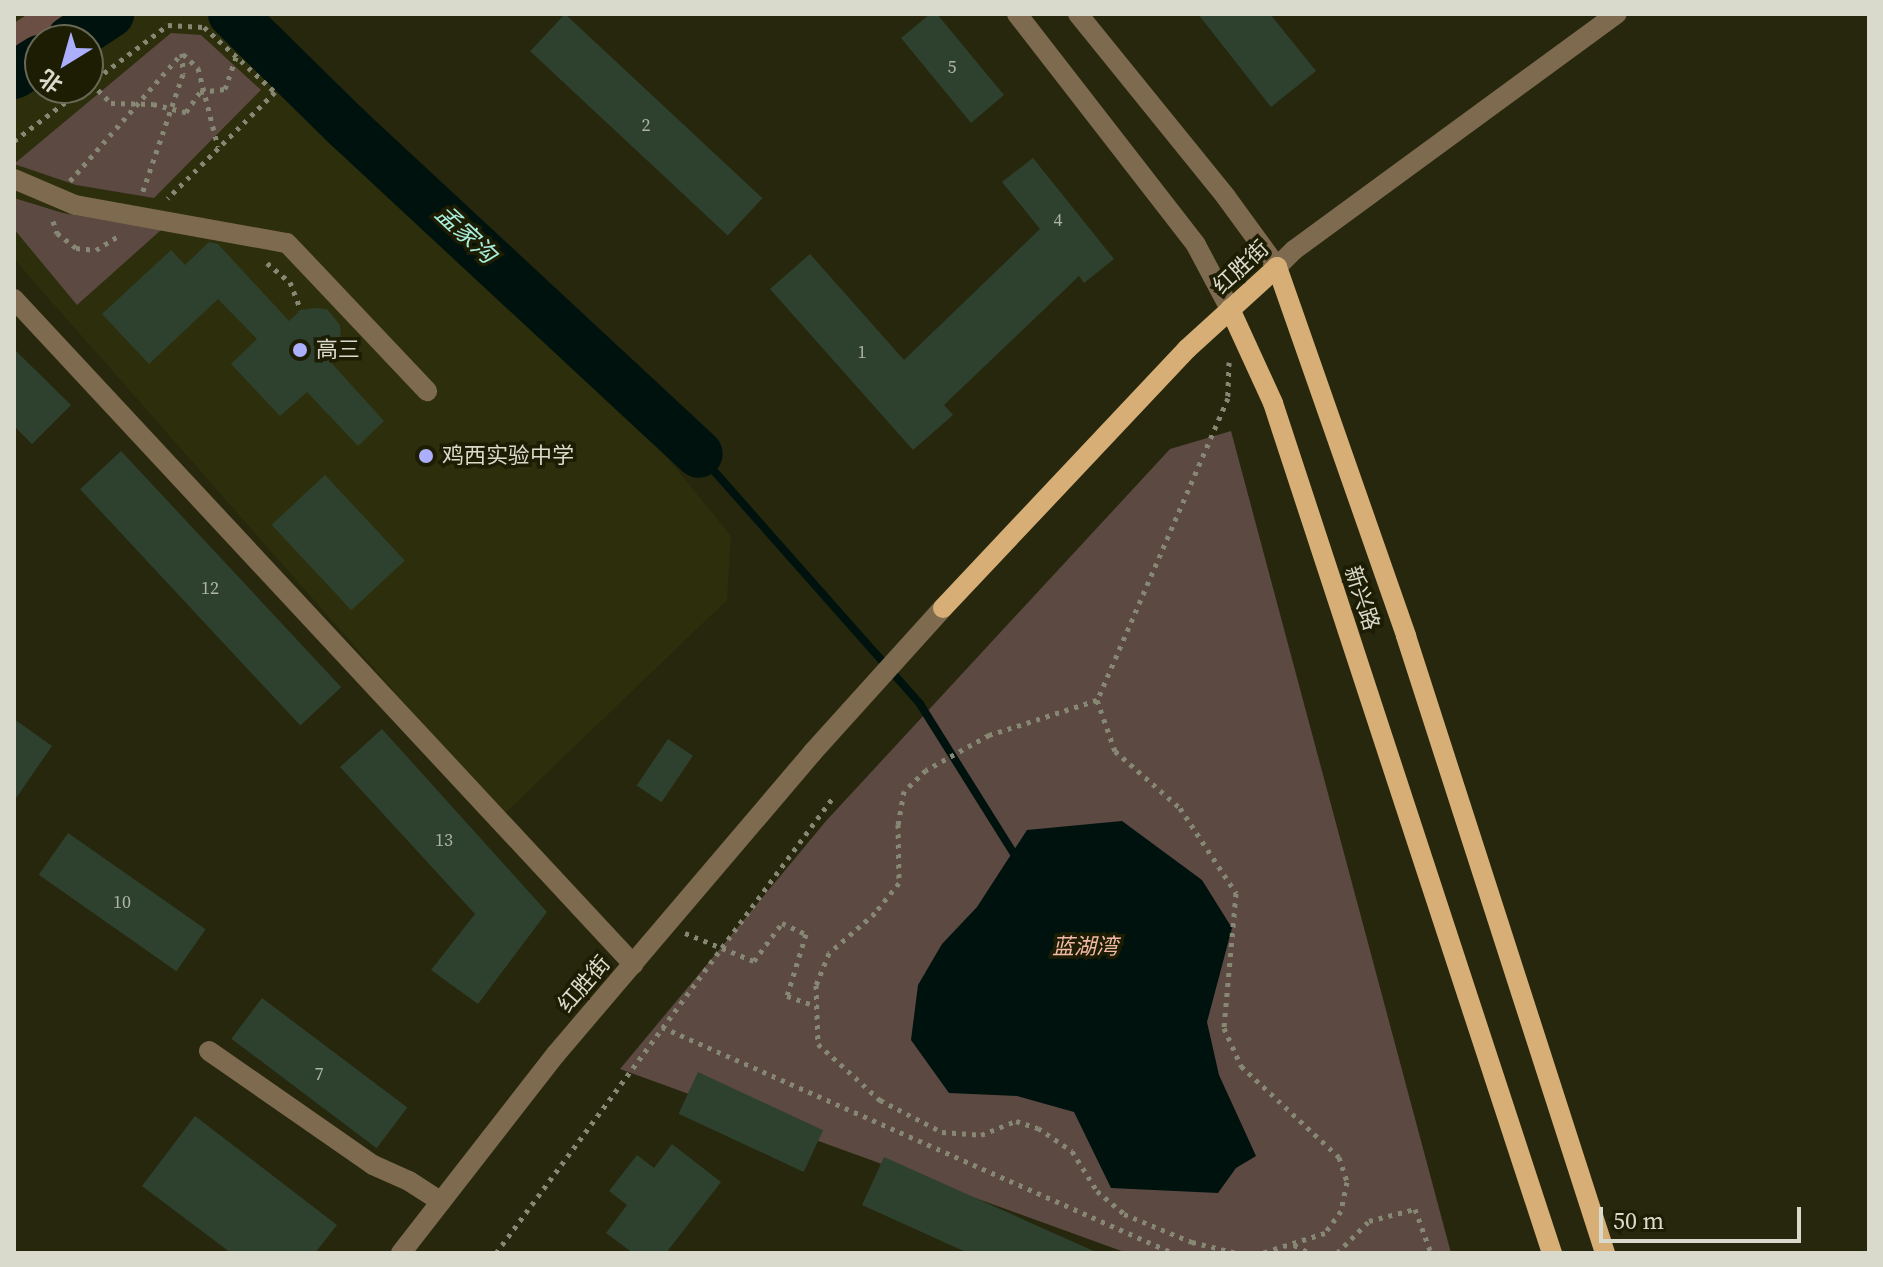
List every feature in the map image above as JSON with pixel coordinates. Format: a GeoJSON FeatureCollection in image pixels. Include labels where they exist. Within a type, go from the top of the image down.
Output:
{"type":"FeatureCollection","features":[{"type":"Feature","properties":{"kind":"main road","name":"红胜街"},"geometry":{"type":"LineString","coordinates":[[943,608],[1187,349],[1277,267]]}},
{"type":"Feature","properties":{"kind":"main road","name":"新兴路"},"geometry":{"type":"LineString","coordinates":[[1277,267],[1406,636],[1605,1253]]}},
{"type":"Feature","properties":{"kind":"main road","name":"新兴路"},"geometry":{"type":"LineString","coordinates":[[1230,309],[1273,403],[1552,1253]]}},
{"type":"Feature","properties":{"kind":"street","name":"新兴路"},"geometry":{"type":"LineString","coordinates":[[1017,14],[1196,245],[1230,309]]}},
{"type":"Feature","properties":{"kind":"street","name":"新兴路"},"geometry":{"type":"LineString","coordinates":[[1078,14],[1226,197],[1277,267]]}},
{"type":"Feature","properties":{"kind":"street","name":"红胜街"},"geometry":{"type":"LineString","coordinates":[[1277,267],[1294,250],[1617,14]]}},
{"type":"Feature","properties":{"kind":"street"},"geometry":{"type":"LineString","coordinates":[[14,179],[75,205],[287,243],[427,391]]}},
{"type":"Feature","properties":{"kind":"street"},"geometry":{"type":"LineString","coordinates":[[14,299],[633,964]]}},
{"type":"Feature","properties":{"kind":"street","name":"红胜街"},"geometry":{"type":"LineString","coordinates":[[401,1253],[556,1054],[812,753],[943,608]]}},
{"type":"Feature","properties":{"kind":"street"},"geometry":{"type":"LineString","coordinates":[[209,1051],[373,1165],[409,1181],[441,1202]]}},
{"type":"Feature","properties":{"kind":"path"},"geometry":{"type":"LineString","coordinates":[[104,73],[168,25],[204,27],[275,92],[163,202]]}},
{"type":"Feature","properties":{"kind":"path"},"geometry":{"type":"LineString","coordinates":[[140,201],[183,74],[182,53]]}},
{"type":"Feature","properties":{"kind":"path"},"geometry":{"type":"LineString","coordinates":[[182,53],[198,68],[218,148]]}},
{"type":"Feature","properties":{"kind":"path"},"geometry":{"type":"LineString","coordinates":[[63,191],[182,53]]}},
{"type":"Feature","properties":{"kind":"path"},"geometry":{"type":"LineString","coordinates":[[104,98],[111,103],[153,104],[186,112],[200,92],[225,89],[236,57]]}},
{"type":"Feature","properties":{"kind":"path"},"geometry":{"type":"LineString","coordinates":[[14,141],[63,104]]}},
{"type":"Feature","properties":{"kind":"path"},"geometry":{"type":"LineString","coordinates":[[50,212],[57,233],[76,248],[96,250],[115,241],[123,231]]}},
{"type":"Feature","properties":{"kind":"path"},"geometry":{"type":"LineString","coordinates":[[1229,354],[1228,398],[1097,700],[1115,751],[1180,808],[1236,893],[1224,1028],[1241,1066],[1339,1157],[1347,1182],[1341,1211],[1325,1233],[1262,1253]]}},
{"type":"Feature","properties":{"kind":"path"},"geometry":{"type":"LineString","coordinates":[[1097,700],[989,735],[926,770],[904,791],[898,824],[899,883],[875,913],[829,953],[816,985],[818,1044],[880,1100],[942,1132],[981,1135],[1016,1121],[1038,1128],[1072,1151],[1097,1191],[1124,1214],[1192,1242],[1237,1253]]}},
{"type":"Feature","properties":{"kind":"path"},"geometry":{"type":"LineString","coordinates":[[496,1253],[832,799]]}},
{"type":"Feature","properties":{"kind":"path"},"geometry":{"type":"LineString","coordinates":[[666,925],[754,961],[782,923],[806,934],[787,996],[816,1006]]}},
{"type":"Feature","properties":{"kind":"path"},"geometry":{"type":"LineString","coordinates":[[662,1027],[1173,1253]]}},
{"type":"Feature","properties":{"kind":"path"},"geometry":{"type":"LineString","coordinates":[[1337,1253],[1369,1221],[1415,1209],[1431,1253]]}},
{"type":"Feature","properties":{"kind":"path"},"geometry":{"type":"LineString","coordinates":[[1294,1245],[1310,1253]]}},
{"type":"Feature","properties":{"kind":"shaded area","name":"鸡西实验中学"},"geometry":{"type":"Polygon","coordinates":[[[14,14],[232,14],[600,375],[731,536],[727,600],[503,815],[14,259],[14,14]]]}},
{"type":"Feature","properties":{"kind":"shaded area"},"geometry":{"type":"Polygon","coordinates":[[[28,14],[86,14],[68,24],[24,24],[24,52],[14,60],[14,23],[28,14]]]}},
{"type":"Feature","properties":{"kind":"shaded area","name":"蓝湖湾"},"geometry":{"type":"Polygon","coordinates":[[[1122,821],[1202,880],[1232,928],[1207,1022],[1219,1075],[1256,1156],[1236,1168],[1218,1193],[1111,1188],[1074,1112],[1017,1096],[949,1093],[911,1040],[918,985],[942,944],[977,907],[1027,830],[1122,821]]]}},
{"type":"Feature","properties":{"kind":"green space"},"geometry":{"type":"Polygon","coordinates":[[[171,33],[201,35],[261,90],[154,198],[76,185],[14,164],[86,104],[104,104],[104,89],[171,33]]]}},
{"type":"Feature","properties":{"kind":"green space"},"geometry":{"type":"Polygon","coordinates":[[[14,198],[63,213],[161,230],[77,305],[14,229],[14,198]]]}},
{"type":"Feature","properties":{"kind":"green space","name":"蓝湖湾"},"geometry":{"type":"Polygon","coordinates":[[[1231,431],[1451,1253],[1127,1253],[620,1069],[826,821],[1170,449],[1231,431]]]}},
{"type":"Feature","properties":{"kind":"building"},"geometry":{"type":"Polygon","coordinates":[[[565,14],[762,198],[728,235],[530,51],[565,14]]]}},
{"type":"Feature","properties":{"kind":"building"},"geometry":{"type":"Polygon","coordinates":[[[930,14],[937,14],[1004,95],[971,123],[901,38],[930,14]]]}},
{"type":"Feature","properties":{"kind":"building"},"geometry":{"type":"Polygon","coordinates":[[[1198,14],[1270,14],[1316,71],[1271,107],[1198,14]]]}},
{"type":"Feature","properties":{"kind":"building"},"geometry":{"type":"Polygon","coordinates":[[[1033,158],[1114,259],[1084,283],[1079,276],[944,405],[953,415],[913,450],[770,289],[810,254],[904,360],[1040,229],[1002,182],[1033,158]]]}},
{"type":"Feature","properties":{"kind":"building"},"geometry":{"type":"Polygon","coordinates":[[[209,242],[218,244],[289,321],[301,310],[315,308],[327,309],[340,325],[341,342],[326,357],[384,421],[358,446],[307,392],[280,416],[231,364],[257,339],[218,299],[149,364],[102,314],[171,250],[185,265],[209,242]]]}},
{"type":"Feature","properties":{"kind":"building"},"geometry":{"type":"Polygon","coordinates":[[[14,349],[71,405],[32,444],[14,426],[14,349]]]}},
{"type":"Feature","properties":{"kind":"building"},"geometry":{"type":"Polygon","coordinates":[[[121,451],[341,687],[300,725],[80,489],[121,451]]]}},
{"type":"Feature","properties":{"kind":"building"},"geometry":{"type":"Polygon","coordinates":[[[325,475],[405,561],[351,610],[272,525],[325,475]]]}},
{"type":"Feature","properties":{"kind":"building"},"geometry":{"type":"Polygon","coordinates":[[[14,719],[52,746],[14,801],[14,719]]]}},
{"type":"Feature","properties":{"kind":"building"},"geometry":{"type":"Polygon","coordinates":[[[382,729],[547,912],[478,1004],[431,970],[475,914],[340,767],[382,729]]]}},
{"type":"Feature","properties":{"kind":"building"},"geometry":{"type":"Polygon","coordinates":[[[668,739],[693,756],[662,802],[637,785],[668,739]]]}},
{"type":"Feature","properties":{"kind":"building"},"geometry":{"type":"Polygon","coordinates":[[[68,833],[206,929],[176,971],[39,875],[68,833]]]}},
{"type":"Feature","properties":{"kind":"building"},"geometry":{"type":"Polygon","coordinates":[[[262,998],[407,1108],[377,1148],[231,1039],[262,998]]]}},
{"type":"Feature","properties":{"kind":"building"},"geometry":{"type":"Polygon","coordinates":[[[698,1072],[823,1130],[804,1172],[679,1114],[698,1072]]]}},
{"type":"Feature","properties":{"kind":"building"},"geometry":{"type":"Polygon","coordinates":[[[195,1116],[337,1225],[315,1253],[231,1253],[142,1186],[195,1116]]]}},
{"type":"Feature","properties":{"kind":"building"},"geometry":{"type":"Polygon","coordinates":[[[672,1144],[721,1182],[666,1253],[633,1253],[606,1233],[627,1205],[609,1191],[637,1155],[654,1168],[672,1144]]]}},
{"type":"Feature","properties":{"kind":"building"},"geometry":{"type":"Polygon","coordinates":[[[884,1157],[1098,1253],[968,1253],[862,1205],[884,1157]]]}},
{"type":"Feature","properties":{"kind":"waterway","name":"孟家沟"},"geometry":{"type":"LineString","coordinates":[[95,24],[110,14]]}},
{"type":"Feature","properties":{"kind":"waterway","name":"孟家沟"},"geometry":{"type":"LineString","coordinates":[[232,14],[347,127],[699,454]]}},
{"type":"Feature","properties":{"kind":"waterway","name":"孟家沟"},"geometry":{"type":"LineString","coordinates":[[14,75],[24,69]]}},
{"type":"Feature","properties":{"kind":"waterway"},"geometry":{"type":"LineString","coordinates":[[699,454],[920,704],[1018,860]]}},
{"type":"Feature","properties":{"kind":"place","name":"高三"},"geometry":{"type":"Point","coordinates":[300,350]}},
{"type":"Feature","properties":{"kind":"place","name":"鸡西实验中学"},"geometry":{"type":"Point","coordinates":[426,456]}}]}
